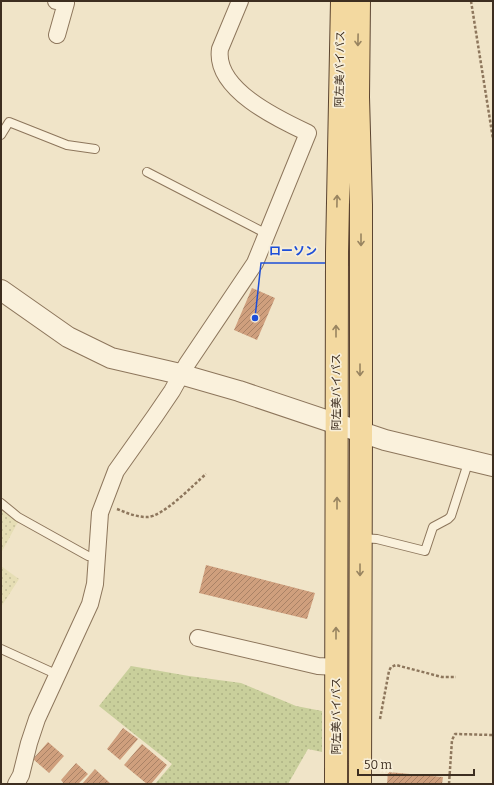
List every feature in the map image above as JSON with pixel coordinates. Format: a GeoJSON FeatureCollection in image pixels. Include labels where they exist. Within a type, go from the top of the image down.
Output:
{"type":"FeatureCollection","features":[{"type":"Feature","properties":{"kind":"main road","name":"阿左美バイパス"},"geometry":{"type":"LineString","coordinates":[[336,784],[337,202],[342,1]]}},
{"type":"Feature","properties":{"kind":"main road","name":"阿左美バイパス"},"geometry":{"type":"LineString","coordinates":[[359,1],[358,97],[361,205],[360,784]]}},
{"type":"Feature","properties":{"kind":"street"},"geometry":{"type":"LineString","coordinates":[[56,1],[66,3],[57,36]]}},
{"type":"Feature","properties":{"kind":"street"},"geometry":{"type":"LineString","coordinates":[[16,784],[21,775],[37,719],[90,604],[95,584],[100,513],[116,471],[172,391],[180,374],[255,263],[308,133],[282,121],[247,98],[226,76],[219,57],[220,49],[240,1]]}},
{"type":"Feature","properties":{"kind":"street"},"geometry":{"type":"LineString","coordinates":[[1,290],[68,337],[111,358],[180,374],[239,391],[385,440],[493,466]]}},
{"type":"Feature","properties":{"kind":"street"},"geometry":{"type":"LineString","coordinates":[[198,638],[318,666],[336,667]]}},
{"type":"Feature","properties":{"kind":"lane"},"geometry":{"type":"LineString","coordinates":[[1,135],[9,122],[67,145],[95,149]]}},
{"type":"Feature","properties":{"kind":"lane"},"geometry":{"type":"LineString","coordinates":[[147,172],[267,234]]}},
{"type":"Feature","properties":{"kind":"lane"},"geometry":{"type":"LineString","coordinates":[[360,538],[378,539],[425,551],[433,527],[451,516],[469,460]]}},
{"type":"Feature","properties":{"kind":"lane"},"geometry":{"type":"LineString","coordinates":[[1,503],[18,518],[88,556],[96,558]]}},
{"type":"Feature","properties":{"kind":"lane"},"geometry":{"type":"LineString","coordinates":[[1,649],[58,675]]}},
{"type":"Feature","properties":{"kind":"path"},"geometry":{"type":"LineString","coordinates":[[471,1],[493,139]]}},
{"type":"Feature","properties":{"kind":"path"},"geometry":{"type":"LineString","coordinates":[[104,503],[135,516],[155,516],[166,509],[206,474]]}},
{"type":"Feature","properties":{"kind":"path"},"geometry":{"type":"LineString","coordinates":[[360,721],[376,720],[380,718],[391,667],[396,665],[442,677],[456,677]]}},
{"type":"Feature","properties":{"kind":"path"},"geometry":{"type":"LineString","coordinates":[[449,784],[452,740],[454,734],[493,735]]}},
{"type":"Feature","properties":{"kind":"shaded area"},"geometry":{"type":"Polygon","coordinates":[[[1,509],[18,522],[1,553],[1,509]]]}},
{"type":"Feature","properties":{"kind":"shaded area"},"geometry":{"type":"Polygon","coordinates":[[[1,566],[19,579],[1,607],[1,566]]]}},
{"type":"Feature","properties":{"kind":"green space"},"geometry":{"type":"Polygon","coordinates":[[[131,666],[241,683],[296,706],[322,711],[322,752],[308,749],[288,784],[155,784],[172,764],[99,706],[131,666]]]}},
{"type":"Feature","properties":{"kind":"building"},"geometry":{"type":"Polygon","coordinates":[[[252,288],[275,298],[257,340],[234,330],[252,288]]]}},
{"type":"Feature","properties":{"kind":"building"},"geometry":{"type":"Polygon","coordinates":[[[206,565],[315,593],[307,619],[199,593],[206,565]]]}},
{"type":"Feature","properties":{"kind":"building"},"geometry":{"type":"Polygon","coordinates":[[[123,728],[138,739],[120,760],[107,749],[123,728]]]}},
{"type":"Feature","properties":{"kind":"building"},"geometry":{"type":"Polygon","coordinates":[[[48,742],[64,756],[49,773],[33,759],[48,742]]]}},
{"type":"Feature","properties":{"kind":"building"},"geometry":{"type":"Polygon","coordinates":[[[142,744],[167,765],[151,784],[147,784],[124,765],[142,744]]]}},
{"type":"Feature","properties":{"kind":"building"},"geometry":{"type":"Polygon","coordinates":[[[76,763],[88,774],[78,784],[64,784],[61,780],[76,763]]]}},
{"type":"Feature","properties":{"kind":"building"},"geometry":{"type":"Polygon","coordinates":[[[95,769],[111,784],[82,784],[95,769]]]}},
{"type":"Feature","properties":{"kind":"building"},"geometry":{"type":"Polygon","coordinates":[[[388,772],[443,777],[442,784],[387,784],[388,772]]]}},
{"type":"Feature","properties":{"kind":"place","name":"ローソン"},"geometry":{"type":"Point","coordinates":[255,318]}}]}
